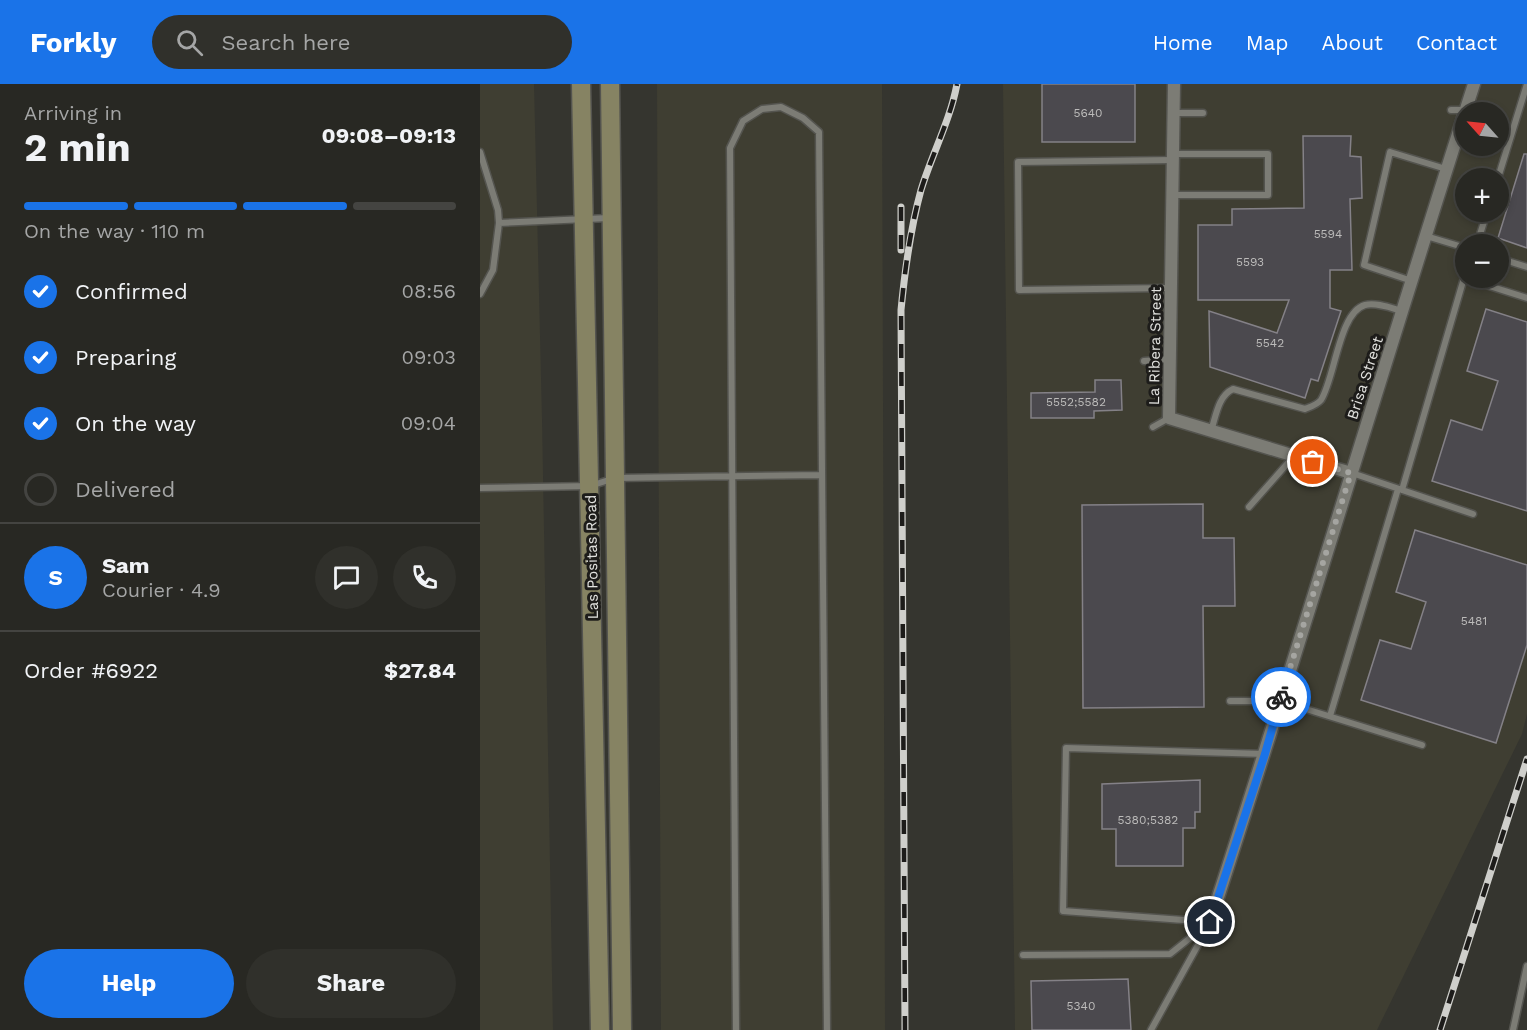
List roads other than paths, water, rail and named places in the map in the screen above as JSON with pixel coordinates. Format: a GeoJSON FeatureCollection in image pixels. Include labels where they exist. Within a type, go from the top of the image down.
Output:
{"type":"FeatureCollection","features":[{"type":"Feature","properties":{"kind":"main road","name":"Las Positas Road"},"geometry":{"type":"LineString","coordinates":[[581,84],[591,486],[600,1030]]}},
{"type":"Feature","properties":{"kind":"main road","name":"Las Positas Road"},"geometry":{"type":"LineString","coordinates":[[610,84],[622,1030]]}},
{"type":"Feature","properties":{"kind":"street","name":"La Ribera Street"},"geometry":{"type":"LineString","coordinates":[[1174,84],[1169,418],[1351,473]]}},
{"type":"Feature","properties":{"kind":"street","name":"Brisa Street"},"geometry":{"type":"LineString","coordinates":[[1468,102],[1474,84]]}},
{"type":"Feature","properties":{"kind":"street","name":"Brisa Street"},"geometry":{"type":"LineString","coordinates":[[1210,922],[1265,754],[1455,145]]}},
{"type":"Feature","properties":{"kind":"lane"},"geometry":{"type":"LineString","coordinates":[[1501,168],[1527,84]]}},
{"type":"Feature","properties":{"kind":"lane"},"geometry":{"type":"LineString","coordinates":[[736,1030],[730,148],[744,121],[762,109],[781,107],[803,118],[819,132],[826,1030]]}},
{"type":"Feature","properties":{"kind":"lane"},"geometry":{"type":"LineString","coordinates":[[1174,113],[1203,113]]}},
{"type":"Feature","properties":{"kind":"lane"},"geometry":{"type":"LineString","coordinates":[[480,152],[498,210],[499,222],[493,270],[480,294]]}},
{"type":"Feature","properties":{"kind":"lane"},"geometry":{"type":"LineString","coordinates":[[1412,281],[1364,265],[1390,152],[1447,170]]}},
{"type":"Feature","properties":{"kind":"lane"},"geometry":{"type":"LineString","coordinates":[[1171,288],[1019,290],[1018,162],[1268,154],[1268,195],[1173,195]]}},
{"type":"Feature","properties":{"kind":"lane"},"geometry":{"type":"LineString","coordinates":[[499,222],[612,218]]}},
{"type":"Feature","properties":{"kind":"lane"},"geometry":{"type":"LineString","coordinates":[[1426,236],[1455,245]]}},
{"type":"Feature","properties":{"kind":"lane"},"geometry":{"type":"LineString","coordinates":[[1509,261],[1527,267]]}},
{"type":"Feature","properties":{"kind":"lane"},"geometry":{"type":"LineString","coordinates":[[1330,716],[1464,278],[1527,298]]}},
{"type":"Feature","properties":{"kind":"lane"},"geometry":{"type":"LineString","coordinates":[[1211,431],[1221,400],[1227,392],[1233,389],[1305,409],[1316,404],[1325,389],[1353,311],[1371,304],[1402,311]]}},
{"type":"Feature","properties":{"kind":"lane"},"geometry":{"type":"LineString","coordinates":[[1144,361],[1170,359]]}},
{"type":"Feature","properties":{"kind":"lane"},"geometry":{"type":"LineString","coordinates":[[1153,428],[1169,418]]}},
{"type":"Feature","properties":{"kind":"lane"},"geometry":{"type":"LineString","coordinates":[[1249,507],[1294,456]]}},
{"type":"Feature","properties":{"kind":"lane"},"geometry":{"type":"LineString","coordinates":[[1351,473],[1473,514]]}},
{"type":"Feature","properties":{"kind":"lane"},"geometry":{"type":"LineString","coordinates":[[480,488],[591,486],[615,478],[822,475]]}},
{"type":"Feature","properties":{"kind":"lane"},"geometry":{"type":"LineString","coordinates":[[1230,702],[1280,701],[1422,745]]}},
{"type":"Feature","properties":{"kind":"lane"},"geometry":{"type":"LineString","coordinates":[[1210,922],[1063,911],[1066,748],[1265,754]]}},
{"type":"Feature","properties":{"kind":"lane"},"geometry":{"type":"LineString","coordinates":[[1023,955],[1170,954],[1210,922]]}},
{"type":"Feature","properties":{"kind":"lane"},"geometry":{"type":"LineString","coordinates":[[1152,1029],[1210,922]]}},
{"type":"Feature","properties":{"kind":"lane"},"geometry":{"type":"LineString","coordinates":[[1513,1030],[1527,966]]}},
{"type":"Feature","properties":{"kind":"railway"},"geometry":{"type":"LineString","coordinates":[[905,1030],[901,310],[908,250],[917,205],[950,111],[957,84]]}},
{"type":"Feature","properties":{"kind":"railway"},"geometry":{"type":"LineString","coordinates":[[901,207],[901,250]]}},
{"type":"Feature","properties":{"kind":"railway"},"geometry":{"type":"LineString","coordinates":[[1440,1030],[1527,759]]}}]}
